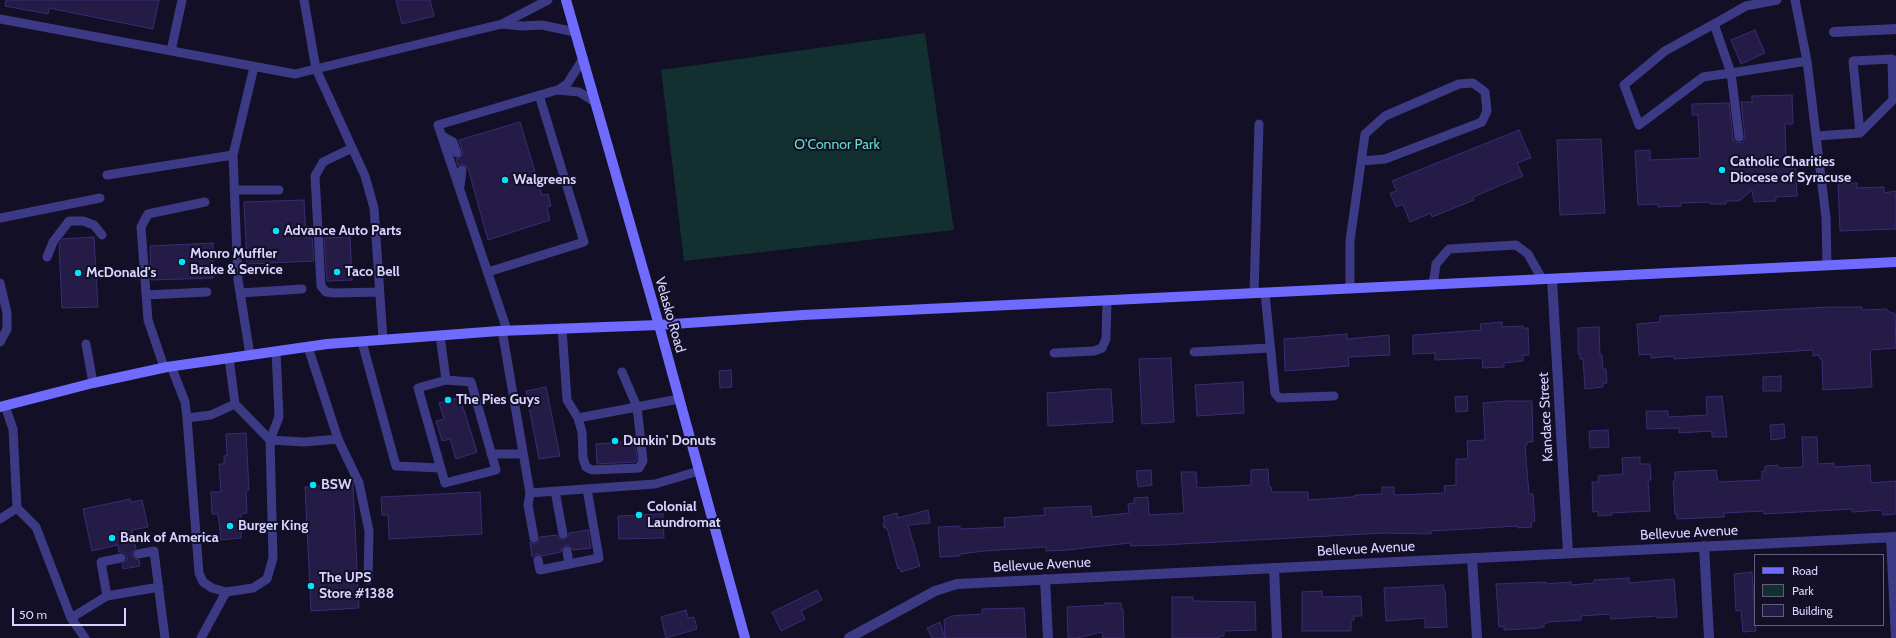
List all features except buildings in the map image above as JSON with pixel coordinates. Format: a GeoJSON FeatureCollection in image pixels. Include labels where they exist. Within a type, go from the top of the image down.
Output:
{"type":"FeatureCollection","features":[{"type":"Feature","properties":{"kind":"main road","name":"Velasko Road"},"geometry":{"type":"LineString","coordinates":[[566,0],[659,325],[745,638]]}},
{"type":"Feature","properties":{"kind":"main road"},"geometry":{"type":"LineString","coordinates":[[3,406],[92,383],[168,367],[308,347],[504,330],[659,325],[803,316],[1896,262]]}},
{"type":"Feature","properties":{"kind":"street"},"geometry":{"type":"LineString","coordinates":[[1834,32],[1896,29]]}},
{"type":"Feature","properties":{"kind":"street","name":"Kandace Street"},"geometry":{"type":"LineString","coordinates":[[1552,279],[1568,553]]}},
{"type":"Feature","properties":{"kind":"street"},"geometry":{"type":"LineString","coordinates":[[1893,537],[1896,638]]}},
{"type":"Feature","properties":{"kind":"street","name":"Bellevue Avenue"},"geometry":{"type":"LineString","coordinates":[[849,638],[934,592],[957,584],[1893,537]]}},
{"type":"Feature","properties":{"kind":"street"},"geometry":{"type":"LineString","coordinates":[[1704,546],[1709,638]]}},
{"type":"Feature","properties":{"kind":"street"},"geometry":{"type":"LineString","coordinates":[[1472,558],[1477,638]]}},
{"type":"Feature","properties":{"kind":"street"},"geometry":{"type":"LineString","coordinates":[[1274,568],[1277,638]]}},
{"type":"Feature","properties":{"kind":"street"},"geometry":{"type":"LineString","coordinates":[[1045,579],[1048,638]]}},
{"type":"Feature","properties":{"kind":"lane"},"geometry":{"type":"LineString","coordinates":[[171,51],[182,0]]}},
{"type":"Feature","properties":{"kind":"lane"},"geometry":{"type":"LineString","coordinates":[[304,0],[316,69],[365,176],[374,208],[383,340]]}},
{"type":"Feature","properties":{"kind":"lane"},"geometry":{"type":"LineString","coordinates":[[0,19],[295,74],[502,24],[548,0]]}},
{"type":"Feature","properties":{"kind":"lane"},"geometry":{"type":"LineString","coordinates":[[1777,0],[1746,6],[1665,51],[1624,85],[1639,125],[1703,77],[1807,60]]}},
{"type":"Feature","properties":{"kind":"lane"},"geometry":{"type":"LineString","coordinates":[[1795,0],[1807,60],[1826,218],[1827,265]]}},
{"type":"Feature","properties":{"kind":"lane"},"geometry":{"type":"LineString","coordinates":[[502,24],[522,26],[542,25],[575,32]]}},
{"type":"Feature","properties":{"kind":"lane"},"geometry":{"type":"LineString","coordinates":[[1714,24],[1731,73],[1739,137]]}},
{"type":"Feature","properties":{"kind":"lane"},"geometry":{"type":"LineString","coordinates":[[534,538],[528,505],[530,493],[504,330],[488,272],[438,125],[558,90],[567,84],[582,59]]}},
{"type":"Feature","properties":{"kind":"lane"},"geometry":{"type":"LineString","coordinates":[[1816,136],[1860,133],[1893,100],[1892,59],[1853,61],[1860,133]]}},
{"type":"Feature","properties":{"kind":"lane"},"geometry":{"type":"LineString","coordinates":[[250,355],[240,293],[233,155],[254,67]]}},
{"type":"Feature","properties":{"kind":"lane"},"geometry":{"type":"LineString","coordinates":[[1350,289],[1350,241],[1365,134],[1385,116],[1459,84],[1473,83],[1485,92],[1487,111],[1482,122],[1385,159],[1362,161]]}},
{"type":"Feature","properties":{"kind":"lane"},"geometry":{"type":"LineString","coordinates":[[558,90],[579,92],[595,102]]}},
{"type":"Feature","properties":{"kind":"lane"},"geometry":{"type":"LineString","coordinates":[[488,272],[584,242],[539,96]]}},
{"type":"Feature","properties":{"kind":"lane"},"geometry":{"type":"LineString","coordinates":[[1254,294],[1259,124]]}},
{"type":"Feature","properties":{"kind":"lane"},"geometry":{"type":"LineString","coordinates":[[442,136],[452,142],[457,153]]}},
{"type":"Feature","properties":{"kind":"lane"},"geometry":{"type":"LineString","coordinates":[[352,148],[323,162],[315,176],[321,286],[326,292],[335,294],[379,292]]}},
{"type":"Feature","properties":{"kind":"lane"},"geometry":{"type":"LineString","coordinates":[[107,175],[233,155]]}},
{"type":"Feature","properties":{"kind":"lane"},"geometry":{"type":"LineString","coordinates":[[460,188],[462,170]]}},
{"type":"Feature","properties":{"kind":"lane"},"geometry":{"type":"LineString","coordinates":[[234,190],[279,190]]}},
{"type":"Feature","properties":{"kind":"lane"},"geometry":{"type":"LineString","coordinates":[[0,218],[100,198]]}},
{"type":"Feature","properties":{"kind":"lane"},"geometry":{"type":"LineString","coordinates":[[205,202],[148,214],[141,227],[148,320],[185,402],[199,573],[203,582],[212,588],[226,592],[253,588],[267,579],[272,558],[270,440],[279,416],[276,351]]}},
{"type":"Feature","properties":{"kind":"lane"},"geometry":{"type":"LineString","coordinates":[[47,257],[53,242],[69,221],[83,220],[94,225],[102,236]]}},
{"type":"Feature","properties":{"kind":"lane"},"geometry":{"type":"LineString","coordinates":[[1432,285],[1436,264],[1449,249],[1516,245],[1528,254],[1542,279]]}},
{"type":"Feature","properties":{"kind":"lane"},"geometry":{"type":"LineString","coordinates":[[0,283],[7,313],[7,329],[0,342]]}},
{"type":"Feature","properties":{"kind":"lane"},"geometry":{"type":"LineString","coordinates":[[240,293],[302,289]]}},
{"type":"Feature","properties":{"kind":"lane"},"geometry":{"type":"LineString","coordinates":[[146,295],[207,292]]}},
{"type":"Feature","properties":{"kind":"lane"},"geometry":{"type":"LineString","coordinates":[[1265,293],[1275,393],[1279,398],[1334,396]]}},
{"type":"Feature","properties":{"kind":"lane"},"geometry":{"type":"LineString","coordinates":[[1054,353],[1094,351],[1102,348],[1106,339],[1106,301]]}},
{"type":"Feature","properties":{"kind":"lane"},"geometry":{"type":"LineString","coordinates":[[562,328],[568,400],[578,418],[582,432],[583,458],[586,467],[592,470],[639,468],[643,461],[637,407],[622,372]]}},
{"type":"Feature","properties":{"kind":"lane"},"geometry":{"type":"LineString","coordinates":[[440,336],[446,380]]}},
{"type":"Feature","properties":{"kind":"lane"},"geometry":{"type":"LineString","coordinates":[[362,342],[396,466],[441,468]]}},
{"type":"Feature","properties":{"kind":"lane"},"geometry":{"type":"LineString","coordinates":[[86,344],[92,383]]}},
{"type":"Feature","properties":{"kind":"lane"},"geometry":{"type":"LineString","coordinates":[[308,347],[338,439],[358,483],[369,531],[368,580]]}},
{"type":"Feature","properties":{"kind":"lane"},"geometry":{"type":"LineString","coordinates":[[1194,352],[1270,348]]}},
{"type":"Feature","properties":{"kind":"lane"},"geometry":{"type":"LineString","coordinates":[[228,358],[235,404],[270,440],[304,442],[338,439]]}},
{"type":"Feature","properties":{"kind":"lane"},"geometry":{"type":"LineString","coordinates":[[446,380],[471,382],[491,454],[496,470],[445,483],[418,388],[446,380]]}},
{"type":"Feature","properties":{"kind":"lane"},"geometry":{"type":"LineString","coordinates":[[578,418],[679,399]]}},
{"type":"Feature","properties":{"kind":"lane"},"geometry":{"type":"LineString","coordinates":[[187,418],[211,415],[235,404]]}},
{"type":"Feature","properties":{"kind":"lane"},"geometry":{"type":"LineString","coordinates":[[3,406],[13,429],[17,508],[36,527],[71,618],[87,637]]}},
{"type":"Feature","properties":{"kind":"lane"},"geometry":{"type":"LineString","coordinates":[[491,454],[524,454]]}},
{"type":"Feature","properties":{"kind":"lane"},"geometry":{"type":"LineString","coordinates":[[530,493],[655,484],[699,471]]}},
{"type":"Feature","properties":{"kind":"lane"},"geometry":{"type":"LineString","coordinates":[[538,560],[540,570],[599,558],[587,489]]}},
{"type":"Feature","properties":{"kind":"lane"},"geometry":{"type":"LineString","coordinates":[[555,492],[563,534]]}},
{"type":"Feature","properties":{"kind":"lane"},"geometry":{"type":"LineString","coordinates":[[0,519],[17,508]]}},
{"type":"Feature","properties":{"kind":"lane"},"geometry":{"type":"LineString","coordinates":[[138,554],[154,551],[165,638]]}},
{"type":"Feature","properties":{"kind":"lane"},"geometry":{"type":"LineString","coordinates":[[567,552],[569,564]]}},
{"type":"Feature","properties":{"kind":"lane"},"geometry":{"type":"LineString","coordinates":[[107,596],[100,562],[121,558]]}},
{"type":"Feature","properties":{"kind":"lane"},"geometry":{"type":"LineString","coordinates":[[71,618],[107,596],[159,587]]}},
{"type":"Feature","properties":{"kind":"lane"},"geometry":{"type":"LineString","coordinates":[[202,638],[226,592]]}},
{"type":"Feature","properties":{"kind":"green space","name":"O'Connor Park"},"geometry":{"type":"Polygon","coordinates":[[[925,33],[954,230],[684,261],[661,70],[925,33]]]}},
{"type":"Feature","properties":{"kind":"place","name":"Catholic Charities Diocese of Syracuse"},"geometry":{"type":"Point","coordinates":[1722,170]}},
{"type":"Feature","properties":{"kind":"place","name":"Walgreens"},"geometry":{"type":"Point","coordinates":[505,180]}},
{"type":"Feature","properties":{"kind":"place","name":"Advance Auto Parts"},"geometry":{"type":"Point","coordinates":[276,231]}},
{"type":"Feature","properties":{"kind":"place","name":"Monro Muffler Brake & Service"},"geometry":{"type":"Point","coordinates":[182,262]}},
{"type":"Feature","properties":{"kind":"place","name":"Taco Bell"},"geometry":{"type":"Point","coordinates":[337,272]}},
{"type":"Feature","properties":{"kind":"place","name":"McDonald's"},"geometry":{"type":"Point","coordinates":[78,273]}},
{"type":"Feature","properties":{"kind":"place","name":"The Pies Guys"},"geometry":{"type":"Point","coordinates":[448,400]}},
{"type":"Feature","properties":{"kind":"place","name":"Dunkin' Donuts"},"geometry":{"type":"Point","coordinates":[615,441]}},
{"type":"Feature","properties":{"kind":"place","name":"BSW"},"geometry":{"type":"Point","coordinates":[313,485]}},
{"type":"Feature","properties":{"kind":"place","name":"Colonial Laundromat"},"geometry":{"type":"Point","coordinates":[639,515]}},
{"type":"Feature","properties":{"kind":"place","name":"Burger King"},"geometry":{"type":"Point","coordinates":[230,526]}},
{"type":"Feature","properties":{"kind":"place","name":"Bank of America"},"geometry":{"type":"Point","coordinates":[112,538]}},
{"type":"Feature","properties":{"kind":"place","name":"The UPS Store #1388"},"geometry":{"type":"Point","coordinates":[311,586]}}]}
